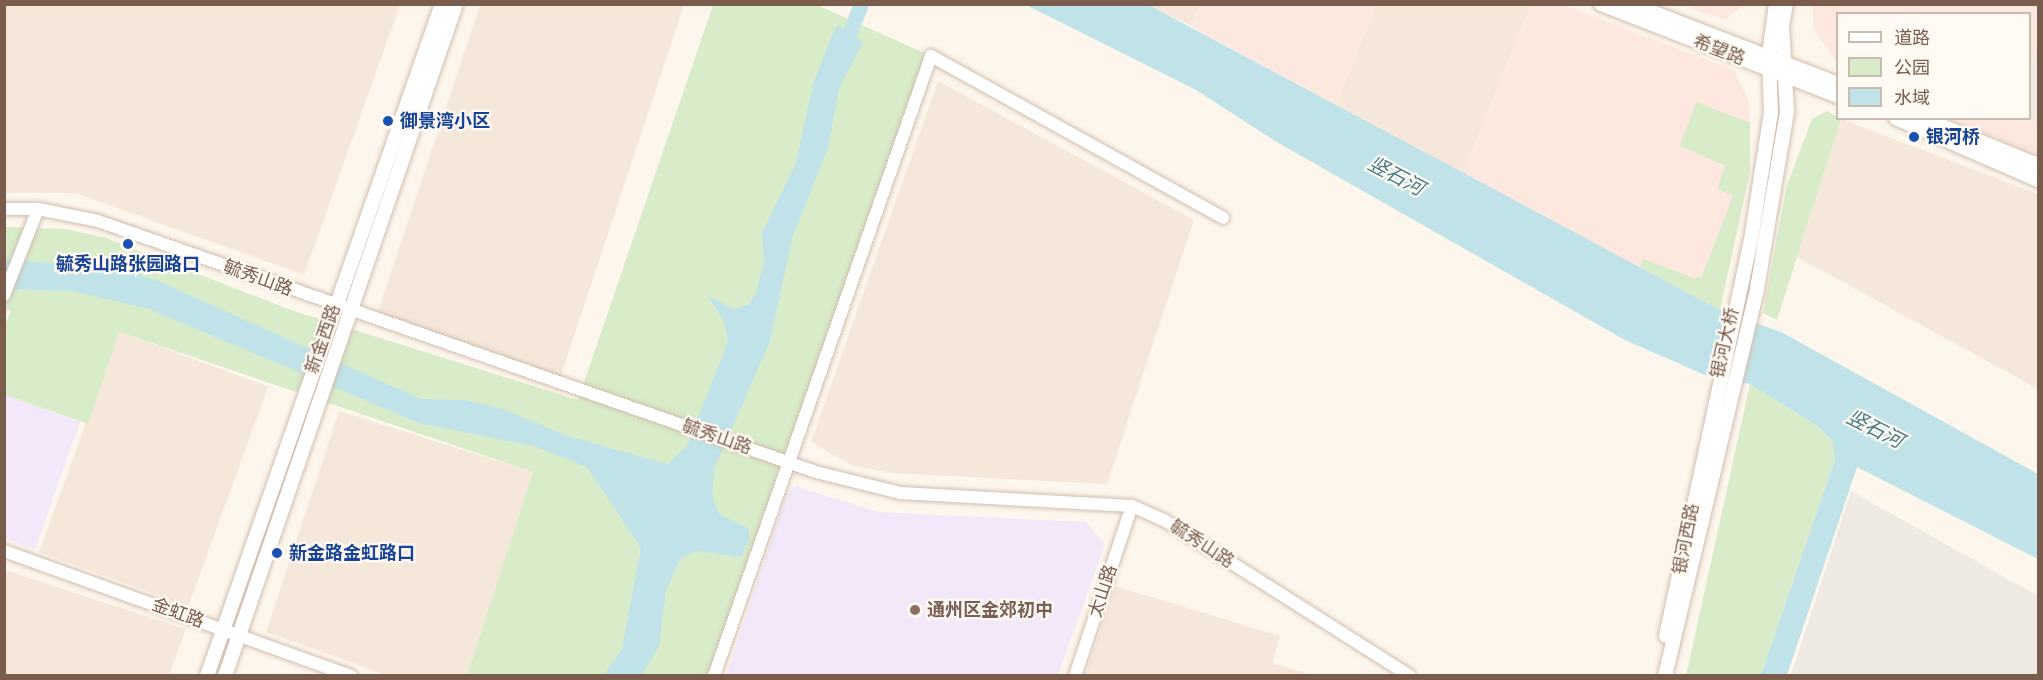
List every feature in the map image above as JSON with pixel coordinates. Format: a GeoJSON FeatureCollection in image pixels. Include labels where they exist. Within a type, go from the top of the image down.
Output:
{"type":"FeatureCollection","features":[{"type":"Feature","properties":{"kind":"main road","name":"新金西路"},"geometry":{"type":"LineString","coordinates":[[207,675],[321,344],[442,4]]}},
{"type":"Feature","properties":{"kind":"main road","name":"新金西路"},"geometry":{"type":"LineString","coordinates":[[225,675],[327,389],[456,4]]}},
{"type":"Feature","properties":{"kind":"main road","name":"希望路"},"geometry":{"type":"LineString","coordinates":[[1601,4],[1836,95]]}},
{"type":"Feature","properties":{"kind":"main road","name":"希望路"},"geometry":{"type":"LineString","coordinates":[[1631,4],[1785,61],[1836,83]]}},
{"type":"Feature","properties":{"kind":"main road"},"geometry":{"type":"LineString","coordinates":[[1770,69],[1769,55],[1776,4]]}},
{"type":"Feature","properties":{"kind":"main road"},"geometry":{"type":"LineString","coordinates":[[1786,4],[1786,77]]}},
{"type":"Feature","properties":{"kind":"main road","name":"银河大桥"},"geometry":{"type":"LineString","coordinates":[[1712,402],[1738,285],[1771,113],[1770,69]]}},
{"type":"Feature","properties":{"kind":"main road","name":"银河大桥"},"geometry":{"type":"LineString","coordinates":[[1732,406],[1757,289],[1787,112],[1786,77]]}},
{"type":"Feature","properties":{"kind":"main road"},"geometry":{"type":"LineString","coordinates":[[1901,120],[2038,180]]}},
{"type":"Feature","properties":{"kind":"main road"},"geometry":{"type":"LineString","coordinates":[[1927,120],[2038,165]]}},
{"type":"Feature","properties":{"kind":"main road","name":"银河西路"},"geometry":{"type":"LineString","coordinates":[[1656,675],[1712,402]]}},
{"type":"Feature","properties":{"kind":"main road","name":"银河西路"},"geometry":{"type":"LineString","coordinates":[[1665,675],[1732,406]]}},
{"type":"Feature","properties":{"kind":"street"},"geometry":{"type":"LineString","coordinates":[[714,675],[931,56],[1223,218]]}},
{"type":"Feature","properties":{"kind":"street","name":"毓秀山路"},"geometry":{"type":"LineString","coordinates":[[4,209],[38,208],[98,221],[352,312],[788,463],[900,493],[1132,506],[1164,520],[1410,675]]}},
{"type":"Feature","properties":{"kind":"street"},"geometry":{"type":"LineString","coordinates":[[4,295],[38,208]]}},
{"type":"Feature","properties":{"kind":"street","name":"太山路"},"geometry":{"type":"LineString","coordinates":[[1075,675],[1132,506]]}},
{"type":"Feature","properties":{"kind":"street","name":"金虹路"},"geometry":{"type":"LineString","coordinates":[[4,551],[351,675]]}},
{"type":"Feature","properties":{"kind":"shaded area"},"geometry":{"type":"Polygon","coordinates":[[[1680,4],[1744,4],[1744,5],[1724,20],[1680,4]]]}},
{"type":"Feature","properties":{"kind":"shaded area"},"geometry":{"type":"Polygon","coordinates":[[[4,5],[400,5],[304,275],[75,193],[5,193],[4,5]]]}},
{"type":"Feature","properties":{"kind":"shaded area"},"geometry":{"type":"Polygon","coordinates":[[[480,5],[684,5],[560,378],[377,314],[480,5]]]}},
{"type":"Feature","properties":{"kind":"shaded area"},"geometry":{"type":"Polygon","coordinates":[[[1149,5],[1200,5],[1191,26],[1149,5]]]}},
{"type":"Feature","properties":{"kind":"shaded area"},"geometry":{"type":"Polygon","coordinates":[[[1200,5],[1376,5],[1336,105],[1191,26],[1200,5]]]}},
{"type":"Feature","properties":{"kind":"shaded area"},"geometry":{"type":"Polygon","coordinates":[[[1376,5],[1531,5],[1463,174],[1336,105],[1376,5]]]}},
{"type":"Feature","properties":{"kind":"shaded area"},"geometry":{"type":"Polygon","coordinates":[[[1531,5],[1564,5],[1734,70],[1749,102],[1750,171],[1720,310],[1463,174],[1531,5]]]}},
{"type":"Feature","properties":{"kind":"shaded area"},"geometry":{"type":"Polygon","coordinates":[[[1812,5],[2038,5],[2038,45],[2031,67],[2031,12],[1836,12],[1836,62],[1814,29],[1812,5]]]}},
{"type":"Feature","properties":{"kind":"shaded area"},"geometry":{"type":"Polygon","coordinates":[[[2038,45],[2038,123],[2029,120],[2031,120],[2031,67],[2038,45]]]}},
{"type":"Feature","properties":{"kind":"shaded area"},"geometry":{"type":"Polygon","coordinates":[[[938,81],[1194,220],[1107,484],[890,473],[851,465],[811,442],[938,81]]]}},
{"type":"Feature","properties":{"kind":"shaded area"},"geometry":{"type":"Polygon","coordinates":[[[1841,120],[2038,194],[2038,389],[1797,257],[1841,120]]]}},
{"type":"Feature","properties":{"kind":"shaded area"},"geometry":{"type":"Polygon","coordinates":[[[1952,120],[2031,120],[2038,123],[2038,155],[1952,120]]]}},
{"type":"Feature","properties":{"kind":"shaded area"},"geometry":{"type":"Polygon","coordinates":[[[119,332],[268,386],[188,606],[39,552],[119,332]]]}},
{"type":"Feature","properties":{"kind":"shaded area"},"geometry":{"type":"Polygon","coordinates":[[[5,395],[80,422],[35,549],[5,539],[5,395]]]}},
{"type":"Feature","properties":{"kind":"shaded area"},"geometry":{"type":"Polygon","coordinates":[[[339,411],[533,472],[467,675],[386,675],[266,632],[339,411]]]}},
{"type":"Feature","properties":{"kind":"shaded area","name":"通州区金郊初中"},"geometry":{"type":"Polygon","coordinates":[[[796,486],[877,512],[1086,522],[1105,544],[1058,675],[726,676],[786,495],[796,486]]]}},
{"type":"Feature","properties":{"kind":"shaded area"},"geometry":{"type":"Polygon","coordinates":[[[1851,491],[2038,596],[2038,675],[1791,675],[1851,491]]]}},
{"type":"Feature","properties":{"kind":"shaded area"},"geometry":{"type":"Polygon","coordinates":[[[5,570],[186,629],[169,675],[5,675],[5,570]]]}},
{"type":"Feature","properties":{"kind":"shaded area"},"geometry":{"type":"Polygon","coordinates":[[[1115,586],[1280,636],[1272,663],[1312,675],[1085,675],[1115,586]]]}},
{"type":"Feature","properties":{"kind":"green space"},"geometry":{"type":"Polygon","coordinates":[[[713,5],[817,5],[931,56],[714,675],[467,675],[533,472],[119,332],[88,424],[5,395],[4,327],[11,310],[5,310],[5,227],[66,229],[106,238],[291,310],[578,400],[713,5]]]}},
{"type":"Feature","properties":{"kind":"green space"},"geometry":{"type":"Polygon","coordinates":[[[1696,102],[1750,123],[1750,171],[1720,310],[1640,267],[1643,259],[1694,278],[1702,276],[1733,196],[1717,189],[1725,166],[1680,146],[1696,102]]]}},
{"type":"Feature","properties":{"kind":"green space"},"geometry":{"type":"Polygon","coordinates":[[[1827,111],[1836,116],[1836,120],[1841,120],[1777,320],[1763,313],[1787,185],[1812,119],[1827,111]]]}},
{"type":"Feature","properties":{"kind":"green space"},"geometry":{"type":"Polygon","coordinates":[[[1750,384],[1816,425],[1832,440],[1835,459],[1761,675],[1686,676],[1750,384]]]}},
{"type":"Feature","properties":{"kind":"water","name":"竖石河"},"geometry":{"type":"Polygon","coordinates":[[[1026,5],[1149,5],[1720,310],[1781,332],[2038,474],[2038,559],[1857,467],[1787,675],[1761,675],[1835,459],[1832,440],[1816,425],[1750,384],[1705,375],[1625,340],[1275,141],[1196,90],[1026,5]]]}},
{"type":"Feature","properties":{"kind":"water"},"geometry":{"type":"Polygon","coordinates":[[[837,25],[863,42],[839,89],[828,148],[792,239],[770,341],[714,469],[712,496],[719,514],[749,529],[749,540],[741,557],[696,551],[680,559],[666,590],[659,646],[642,675],[604,675],[622,649],[641,548],[587,467],[534,446],[419,423],[149,309],[73,291],[5,289],[4,259],[120,269],[156,280],[421,399],[467,400],[503,409],[567,436],[668,464],[687,446],[728,342],[724,321],[708,296],[734,309],[749,304],[756,293],[764,263],[762,233],[796,163],[814,80],[837,25]]]}},
{"type":"Feature","properties":{"kind":"waterway"},"geometry":{"type":"LineString","coordinates":[[842,51],[861,4]]}},
{"type":"Feature","properties":{"kind":"place","name":"御景湾小区"},"geometry":{"type":"Point","coordinates":[388,121]}},
{"type":"Feature","properties":{"kind":"place","name":"银河桥"},"geometry":{"type":"Point","coordinates":[1914,137]}},
{"type":"Feature","properties":{"kind":"place","name":"毓秀山路张园路口"},"geometry":{"type":"Point","coordinates":[128,244]}},
{"type":"Feature","properties":{"kind":"place","name":"新金路金虹路口"},"geometry":{"type":"Point","coordinates":[277,553]}},
{"type":"Feature","properties":{"kind":"place","name":"通州区金郊初中"},"geometry":{"type":"Point","coordinates":[915,610]}}]}
